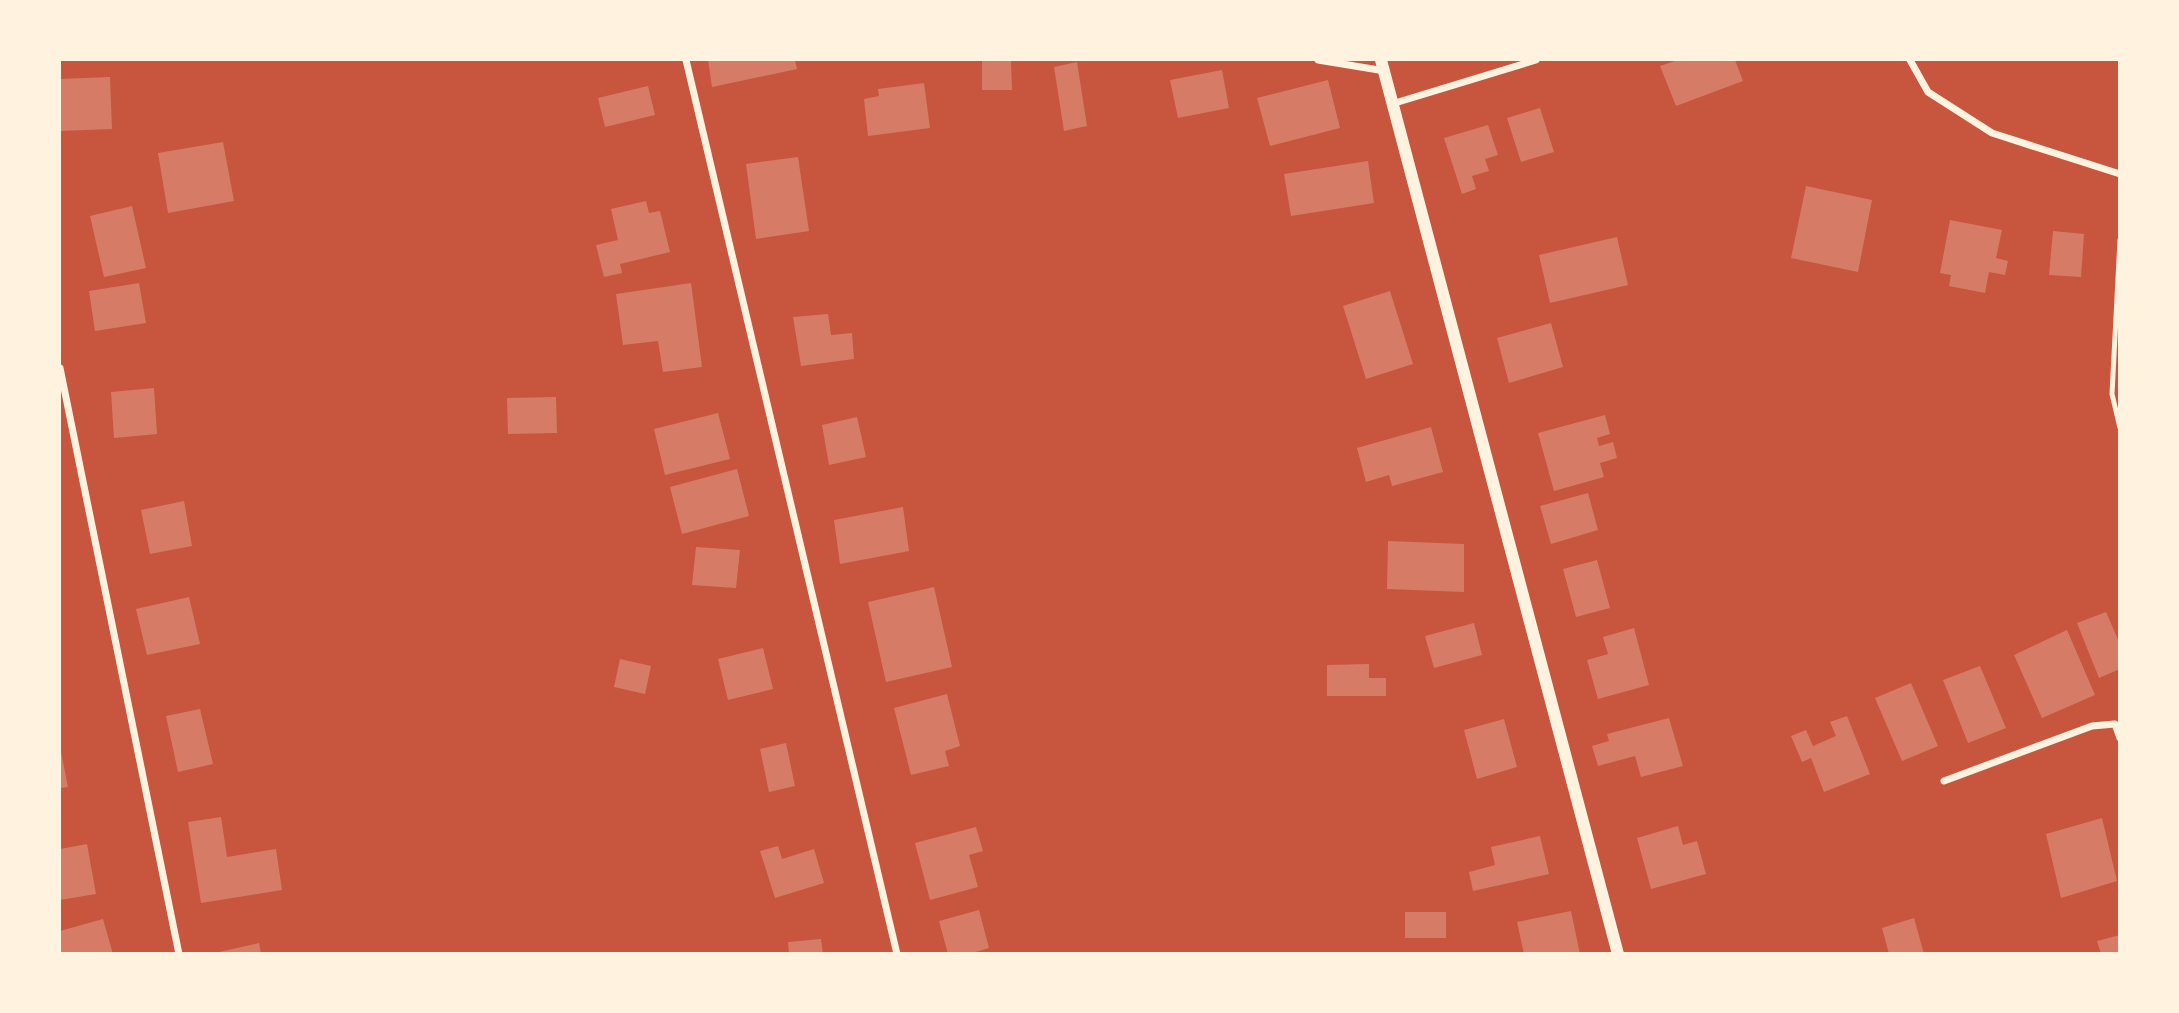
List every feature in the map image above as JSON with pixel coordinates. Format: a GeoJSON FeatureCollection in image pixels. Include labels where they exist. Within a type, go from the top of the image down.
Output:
{"type":"FeatureCollection","features":[{"type":"Feature","properties":{"kind":"street"},"geometry":{"type":"LineString","coordinates":[[686,60],[897,954]]}},
{"type":"Feature","properties":{"kind":"street"},"geometry":{"type":"LineString","coordinates":[[1318,60],[1384,65],[1618,954]]}},
{"type":"Feature","properties":{"kind":"street"},"geometry":{"type":"LineString","coordinates":[[1395,103],[1536,60]]}},
{"type":"Feature","properties":{"kind":"street"},"geometry":{"type":"LineString","coordinates":[[1910,60],[1928,92],[1992,133],[2119,174]]}},
{"type":"Feature","properties":{"kind":"street"},"geometry":{"type":"LineString","coordinates":[[60,368],[179,954]]}},
{"type":"Feature","properties":{"kind":"street"},"geometry":{"type":"LineString","coordinates":[[1944,781],[2092,726],[2115,724],[2119,738]]}},
{"type":"Feature","properties":{"kind":"lane"},"geometry":{"type":"LineString","coordinates":[[2119,240],[2112,394],[2119,428]]}},
{"type":"Feature","properties":{"kind":"building"},"geometry":{"type":"Polygon","coordinates":[[[708,60],[795,60],[797,69],[712,87],[708,60]]]}},
{"type":"Feature","properties":{"kind":"building"},"geometry":{"type":"Polygon","coordinates":[[[982,60],[1011,60],[1012,90],[982,90],[982,60]]]}},
{"type":"Feature","properties":{"kind":"building"},"geometry":{"type":"Polygon","coordinates":[[[1678,60],[1735,60],[1743,81],[1676,106],[1660,66],[1678,60]]]}},
{"type":"Feature","properties":{"kind":"building"},"geometry":{"type":"Polygon","coordinates":[[[1077,62],[1087,126],[1064,131],[1054,67],[1077,62]]]}},
{"type":"Feature","properties":{"kind":"building"},"geometry":{"type":"Polygon","coordinates":[[[1222,70],[1229,108],[1178,118],[1170,80],[1222,70]]]}},
{"type":"Feature","properties":{"kind":"building"},"geometry":{"type":"Polygon","coordinates":[[[110,77],[112,129],[60,131],[60,79],[110,77]]]}},
{"type":"Feature","properties":{"kind":"building"},"geometry":{"type":"Polygon","coordinates":[[[1328,80],[1340,128],[1270,146],[1257,98],[1328,80]]]}},
{"type":"Feature","properties":{"kind":"building"},"geometry":{"type":"Polygon","coordinates":[[[924,83],[930,128],[868,136],[864,99],[879,96],[878,89],[924,83]]]}},
{"type":"Feature","properties":{"kind":"building"},"geometry":{"type":"Polygon","coordinates":[[[648,86],[655,115],[605,127],[598,98],[648,86]]]}},
{"type":"Feature","properties":{"kind":"building"},"geometry":{"type":"Polygon","coordinates":[[[1540,108],[1554,152],[1521,162],[1507,118],[1540,108]]]}},
{"type":"Feature","properties":{"kind":"building"},"geometry":{"type":"Polygon","coordinates":[[[1488,125],[1498,155],[1485,159],[1489,171],[1472,176],[1476,189],[1462,194],[1444,138],[1488,125]]]}},
{"type":"Feature","properties":{"kind":"building"},"geometry":{"type":"Polygon","coordinates":[[[223,142],[234,201],[168,213],[158,153],[223,142]]]}},
{"type":"Feature","properties":{"kind":"building"},"geometry":{"type":"Polygon","coordinates":[[[798,157],[809,231],[756,239],[746,164],[798,157]]]}},
{"type":"Feature","properties":{"kind":"building"},"geometry":{"type":"Polygon","coordinates":[[[1368,161],[1374,203],[1291,216],[1284,174],[1368,161]]]}},
{"type":"Feature","properties":{"kind":"building"},"geometry":{"type":"Polygon","coordinates":[[[1806,186],[1872,200],[1858,272],[1791,258],[1806,186]]]}},
{"type":"Feature","properties":{"kind":"building"},"geometry":{"type":"Polygon","coordinates":[[[646,201],[649,213],[660,211],[670,252],[620,264],[622,273],[604,277],[596,245],[618,240],[611,209],[646,201]]]}},
{"type":"Feature","properties":{"kind":"building"},"geometry":{"type":"Polygon","coordinates":[[[132,206],[146,268],[104,277],[90,216],[132,206]]]}},
{"type":"Feature","properties":{"kind":"building"},"geometry":{"type":"Polygon","coordinates":[[[1950,220],[2002,230],[1996,258],[2008,261],[2005,275],[1989,272],[1985,293],[1949,286],[1951,275],[1940,273],[1950,220]]]}},
{"type":"Feature","properties":{"kind":"building"},"geometry":{"type":"Polygon","coordinates":[[[2053,231],[2084,234],[2081,277],[2049,275],[2053,231]]]}},
{"type":"Feature","properties":{"kind":"building"},"geometry":{"type":"Polygon","coordinates":[[[1617,237],[1628,285],[1550,303],[1539,255],[1617,237]]]}},
{"type":"Feature","properties":{"kind":"building"},"geometry":{"type":"Polygon","coordinates":[[[139,283],[146,323],[95,331],[89,291],[139,283]]]}},
{"type":"Feature","properties":{"kind":"building"},"geometry":{"type":"Polygon","coordinates":[[[691,283],[702,367],[663,372],[658,341],[623,345],[616,294],[691,283]]]}},
{"type":"Feature","properties":{"kind":"building"},"geometry":{"type":"Polygon","coordinates":[[[1390,291],[1413,364],[1366,379],[1343,306],[1390,291]]]}},
{"type":"Feature","properties":{"kind":"building"},"geometry":{"type":"Polygon","coordinates":[[[828,314],[831,335],[852,333],[854,359],[801,366],[793,317],[828,314]]]}},
{"type":"Feature","properties":{"kind":"building"},"geometry":{"type":"Polygon","coordinates":[[[1551,323],[1563,367],[1509,383],[1497,338],[1551,323]]]}},
{"type":"Feature","properties":{"kind":"building"},"geometry":{"type":"Polygon","coordinates":[[[154,388],[157,434],[114,438],[111,392],[154,388]]]}},
{"type":"Feature","properties":{"kind":"building"},"geometry":{"type":"Polygon","coordinates":[[[556,397],[557,433],[508,434],[507,398],[556,397]]]}},
{"type":"Feature","properties":{"kind":"building"},"geometry":{"type":"Polygon","coordinates":[[[718,413],[730,459],[665,475],[654,429],[718,413]]]}},
{"type":"Feature","properties":{"kind":"building"},"geometry":{"type":"Polygon","coordinates":[[[1605,415],[1610,434],[1597,438],[1599,446],[1613,442],[1617,458],[1600,463],[1604,477],[1554,491],[1538,433],[1605,415]]]}},
{"type":"Feature","properties":{"kind":"building"},"geometry":{"type":"Polygon","coordinates":[[[857,417],[866,457],[829,465],[822,425],[857,417]]]}},
{"type":"Feature","properties":{"kind":"building"},"geometry":{"type":"Polygon","coordinates":[[[1431,427],[1443,472],[1392,486],[1389,475],[1366,482],[1357,448],[1431,427]]]}},
{"type":"Feature","properties":{"kind":"building"},"geometry":{"type":"Polygon","coordinates":[[[737,469],[749,516],[682,534],[670,487],[737,469]]]}},
{"type":"Feature","properties":{"kind":"building"},"geometry":{"type":"Polygon","coordinates":[[[1588,493],[1598,530],[1551,544],[1540,506],[1588,493]]]}},
{"type":"Feature","properties":{"kind":"building"},"geometry":{"type":"Polygon","coordinates":[[[184,501],[192,546],[150,554],[141,510],[184,501]]]}},
{"type":"Feature","properties":{"kind":"building"},"geometry":{"type":"Polygon","coordinates":[[[903,507],[909,551],[840,564],[834,520],[903,507]]]}},
{"type":"Feature","properties":{"kind":"building"},"geometry":{"type":"Polygon","coordinates":[[[1388,541],[1464,544],[1464,592],[1387,589],[1388,541]]]}},
{"type":"Feature","properties":{"kind":"building"},"geometry":{"type":"Polygon","coordinates":[[[696,547],[740,550],[736,588],[692,585],[696,547]]]}},
{"type":"Feature","properties":{"kind":"building"},"geometry":{"type":"Polygon","coordinates":[[[1597,560],[1610,608],[1576,617],[1563,569],[1597,560]]]}},
{"type":"Feature","properties":{"kind":"building"},"geometry":{"type":"Polygon","coordinates":[[[934,587],[952,667],[886,682],[868,602],[934,587]]]}},
{"type":"Feature","properties":{"kind":"building"},"geometry":{"type":"Polygon","coordinates":[[[189,597],[200,644],[147,655],[136,609],[189,597]]]}},
{"type":"Feature","properties":{"kind":"building"},"geometry":{"type":"Polygon","coordinates":[[[2106,612],[2120,644],[2120,669],[2099,678],[2077,623],[2106,612]]]}},
{"type":"Feature","properties":{"kind":"building"},"geometry":{"type":"Polygon","coordinates":[[[1474,623],[1482,655],[1434,668],[1425,636],[1474,623]]]}},
{"type":"Feature","properties":{"kind":"building"},"geometry":{"type":"Polygon","coordinates":[[[1634,628],[1649,685],[1598,699],[1587,660],[1608,654],[1603,637],[1634,628]]]}},
{"type":"Feature","properties":{"kind":"building"},"geometry":{"type":"Polygon","coordinates":[[[2067,630],[2095,695],[2042,718],[2014,655],[2067,630]]]}},
{"type":"Feature","properties":{"kind":"building"},"geometry":{"type":"Polygon","coordinates":[[[763,648],[773,689],[728,700],[718,659],[763,648]]]}},
{"type":"Feature","properties":{"kind":"building"},"geometry":{"type":"Polygon","coordinates":[[[620,659],[651,666],[645,694],[614,687],[620,659]]]}},
{"type":"Feature","properties":{"kind":"building"},"geometry":{"type":"Polygon","coordinates":[[[1369,664],[1369,678],[1386,678],[1386,696],[1327,696],[1327,665],[1369,664]]]}},
{"type":"Feature","properties":{"kind":"building"},"geometry":{"type":"Polygon","coordinates":[[[1980,666],[2006,728],[1968,743],[1943,680],[1980,666]]]}},
{"type":"Feature","properties":{"kind":"building"},"geometry":{"type":"Polygon","coordinates":[[[1911,683],[1938,746],[1902,761],[1875,698],[1911,683]]]}},
{"type":"Feature","properties":{"kind":"building"},"geometry":{"type":"Polygon","coordinates":[[[947,694],[960,746],[945,751],[949,766],[911,775],[894,708],[947,694]]]}},
{"type":"Feature","properties":{"kind":"building"},"geometry":{"type":"Polygon","coordinates":[[[200,709],[213,764],[178,772],[166,716],[200,709]]]}},
{"type":"Feature","properties":{"kind":"building"},"geometry":{"type":"Polygon","coordinates":[[[1847,716],[1870,774],[1824,792],[1811,758],[1802,762],[1791,736],[1806,730],[1813,746],[1836,736],[1830,722],[1847,716]]]}},
{"type":"Feature","properties":{"kind":"building"},"geometry":{"type":"Polygon","coordinates":[[[1669,718],[1683,766],[1641,777],[1635,756],[1598,766],[1592,746],[1609,741],[1607,734],[1669,718]]]}},
{"type":"Feature","properties":{"kind":"building"},"geometry":{"type":"Polygon","coordinates":[[[1504,719],[1517,767],[1477,779],[1464,730],[1504,719]]]}},
{"type":"Feature","properties":{"kind":"building"},"geometry":{"type":"Polygon","coordinates":[[[786,743],[795,786],[769,792],[760,749],[786,743]]]}},
{"type":"Feature","properties":{"kind":"building"},"geometry":{"type":"Polygon","coordinates":[[[60,753],[68,787],[60,788],[60,753]]]}},
{"type":"Feature","properties":{"kind":"building"},"geometry":{"type":"Polygon","coordinates":[[[221,817],[227,857],[276,849],[282,890],[201,903],[188,822],[221,817]]]}},
{"type":"Feature","properties":{"kind":"building"},"geometry":{"type":"Polygon","coordinates":[[[2102,818],[2117,881],[2061,898],[2046,834],[2102,818]]]}},
{"type":"Feature","properties":{"kind":"building"},"geometry":{"type":"Polygon","coordinates":[[[1678,826],[1683,845],[1697,841],[1706,874],[1651,889],[1637,838],[1678,826]]]}},
{"type":"Feature","properties":{"kind":"building"},"geometry":{"type":"Polygon","coordinates":[[[976,827],[983,851],[969,855],[978,887],[930,900],[915,843],[976,827]]]}},
{"type":"Feature","properties":{"kind":"building"},"geometry":{"type":"Polygon","coordinates":[[[1540,836],[1549,874],[1473,891],[1469,872],[1495,865],[1491,847],[1540,836]]]}},
{"type":"Feature","properties":{"kind":"building"},"geometry":{"type":"Polygon","coordinates":[[[87,844],[96,894],[60,900],[60,849],[87,844]]]}},
{"type":"Feature","properties":{"kind":"building"},"geometry":{"type":"Polygon","coordinates":[[[778,846],[782,859],[814,849],[824,883],[775,898],[760,851],[778,846]]]}},
{"type":"Feature","properties":{"kind":"building"},"geometry":{"type":"Polygon","coordinates":[[[979,910],[989,948],[969,954],[948,954],[939,921],[979,910]]]}},
{"type":"Feature","properties":{"kind":"building"},"geometry":{"type":"Polygon","coordinates":[[[1571,911],[1580,954],[1524,954],[1517,922],[1571,911]]]}},
{"type":"Feature","properties":{"kind":"building"},"geometry":{"type":"Polygon","coordinates":[[[1405,912],[1446,912],[1446,938],[1405,938],[1405,912]]]}},
{"type":"Feature","properties":{"kind":"building"},"geometry":{"type":"Polygon","coordinates":[[[1914,918],[1924,954],[1889,954],[1882,928],[1914,918]]]}},
{"type":"Feature","properties":{"kind":"building"},"geometry":{"type":"Polygon","coordinates":[[[103,919],[113,954],[60,954],[60,931],[103,919]]]}},
{"type":"Feature","properties":{"kind":"building"},"geometry":{"type":"Polygon","coordinates":[[[2120,935],[2120,954],[2101,954],[2097,941],[2120,935]]]}},
{"type":"Feature","properties":{"kind":"building"},"geometry":{"type":"Polygon","coordinates":[[[821,939],[823,954],[789,954],[788,942],[821,939]]]}},
{"type":"Feature","properties":{"kind":"building"},"geometry":{"type":"Polygon","coordinates":[[[259,943],[261,954],[219,954],[219,952],[259,943]]]}}]}
